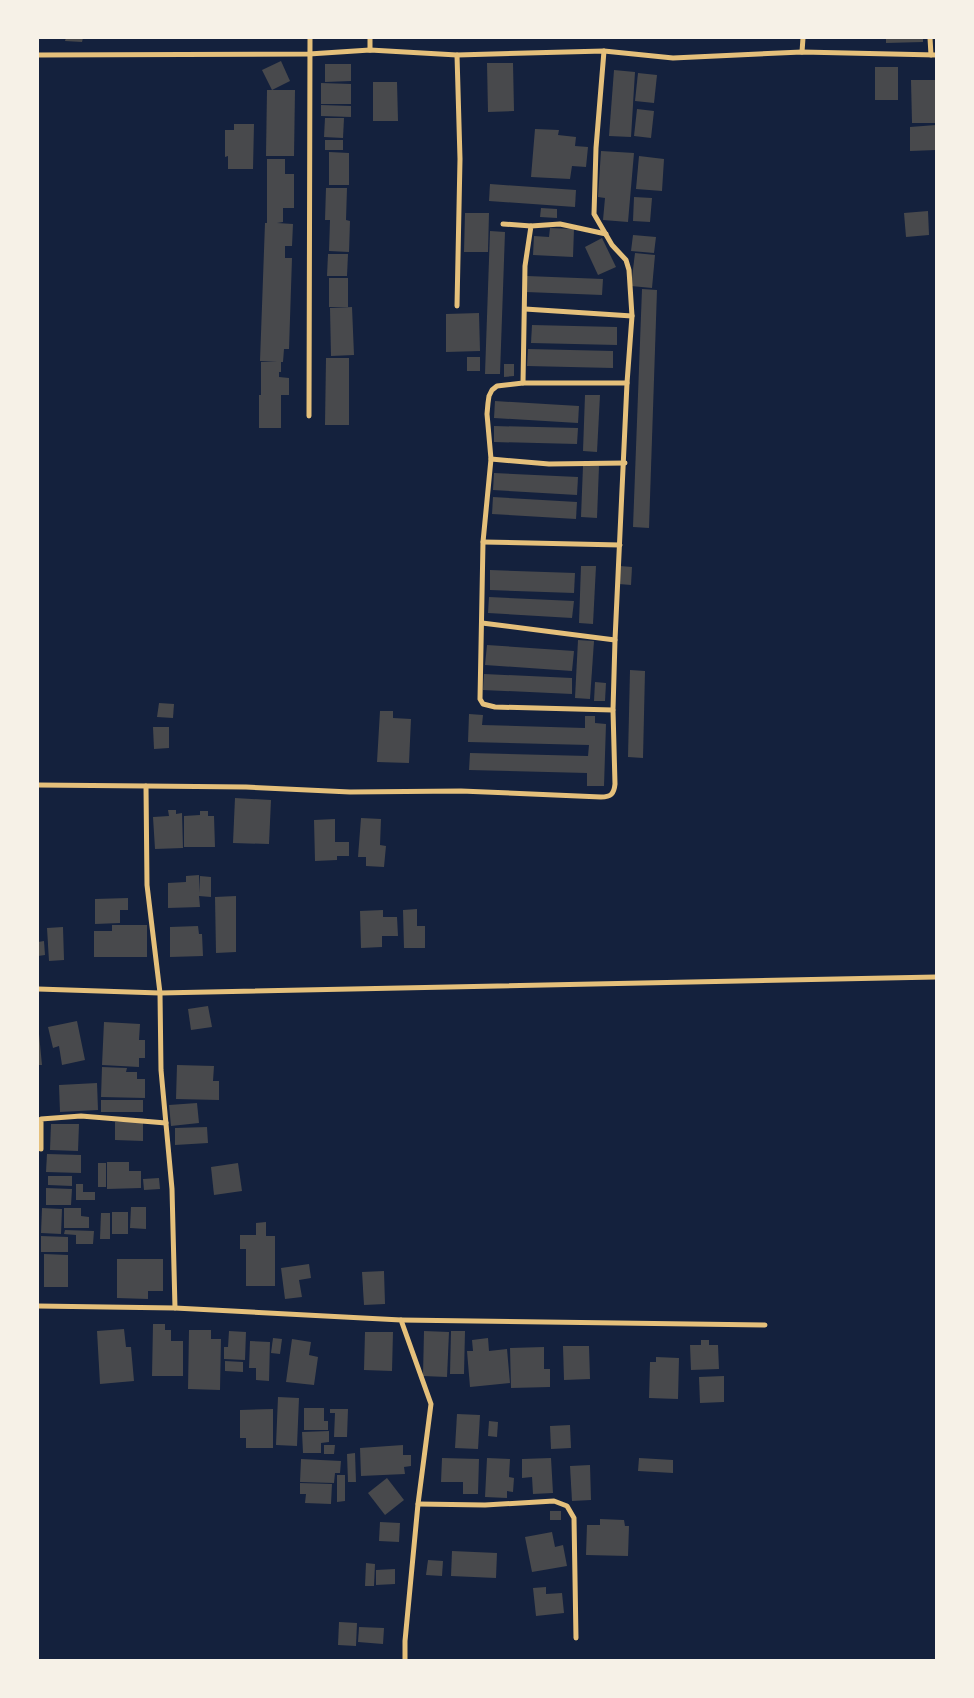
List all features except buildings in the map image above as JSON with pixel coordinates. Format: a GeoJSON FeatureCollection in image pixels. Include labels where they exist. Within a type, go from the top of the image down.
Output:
{"type":"FeatureCollection","features":[{"type":"Feature","properties":{"kind":"street"},"geometry":{"type":"LineString","coordinates":[[309,416],[310,38]]}},
{"type":"Feature","properties":{"kind":"street"},"geometry":{"type":"LineString","coordinates":[[370,38],[370,50]]}},
{"type":"Feature","properties":{"kind":"street"},"geometry":{"type":"LineString","coordinates":[[802,52],[803,38]]}},
{"type":"Feature","properties":{"kind":"street"},"geometry":{"type":"LineString","coordinates":[[38,54],[309,54],[370,50],[457,55],[604,51],[673,58],[802,52],[934,55],[930,38]]}},
{"type":"Feature","properties":{"kind":"street"},"geometry":{"type":"LineString","coordinates":[[38,785],[246,787],[350,792],[461,790],[606,797],[613,793],[615,784],[613,710],[615,640],[632,316],[629,270],[626,260],[612,244],[594,214],[596,148],[604,51]]}},
{"type":"Feature","properties":{"kind":"street"},"geometry":{"type":"LineString","coordinates":[[457,55],[460,159],[457,306]]}},
{"type":"Feature","properties":{"kind":"street"},"geometry":{"type":"LineString","coordinates":[[503,224],[531,226],[560,224],[606,234]]}},
{"type":"Feature","properties":{"kind":"street"},"geometry":{"type":"LineString","coordinates":[[523,383],[525,266],[531,226]]}},
{"type":"Feature","properties":{"kind":"street"},"geometry":{"type":"LineString","coordinates":[[525,309],[632,316]]}},
{"type":"Feature","properties":{"kind":"street"},"geometry":{"type":"LineString","coordinates":[[613,710],[495,707],[483,704],[480,699],[483,542],[491,459],[488,414],[489,396],[497,386],[523,383],[628,383]]}},
{"type":"Feature","properties":{"kind":"street"},"geometry":{"type":"LineString","coordinates":[[491,459],[549,464],[625,463]]}},
{"type":"Feature","properties":{"kind":"street"},"geometry":{"type":"LineString","coordinates":[[483,542],[620,545]]}},
{"type":"Feature","properties":{"kind":"street"},"geometry":{"type":"LineString","coordinates":[[482,623],[615,640]]}},
{"type":"Feature","properties":{"kind":"street"},"geometry":{"type":"LineString","coordinates":[[146,786],[148,885],[160,993],[161,1070],[172,1189],[175,1308]]}},
{"type":"Feature","properties":{"kind":"street"},"geometry":{"type":"LineString","coordinates":[[38,989],[160,993],[936,977]]}},
{"type":"Feature","properties":{"kind":"street"},"geometry":{"type":"LineString","coordinates":[[41,1149],[41,1119],[81,1116],[166,1123]]}},
{"type":"Feature","properties":{"kind":"street"},"geometry":{"type":"LineString","coordinates":[[38,1306],[175,1308],[401,1320],[765,1324]]}},
{"type":"Feature","properties":{"kind":"street"},"geometry":{"type":"LineString","coordinates":[[401,1320],[432,1404],[418,1504],[405,1641],[405,1660]]}},
{"type":"Feature","properties":{"kind":"street"},"geometry":{"type":"LineString","coordinates":[[418,1504],[485,1505],[554,1501],[567,1506],[574,1518],[576,1638]]}}]}
